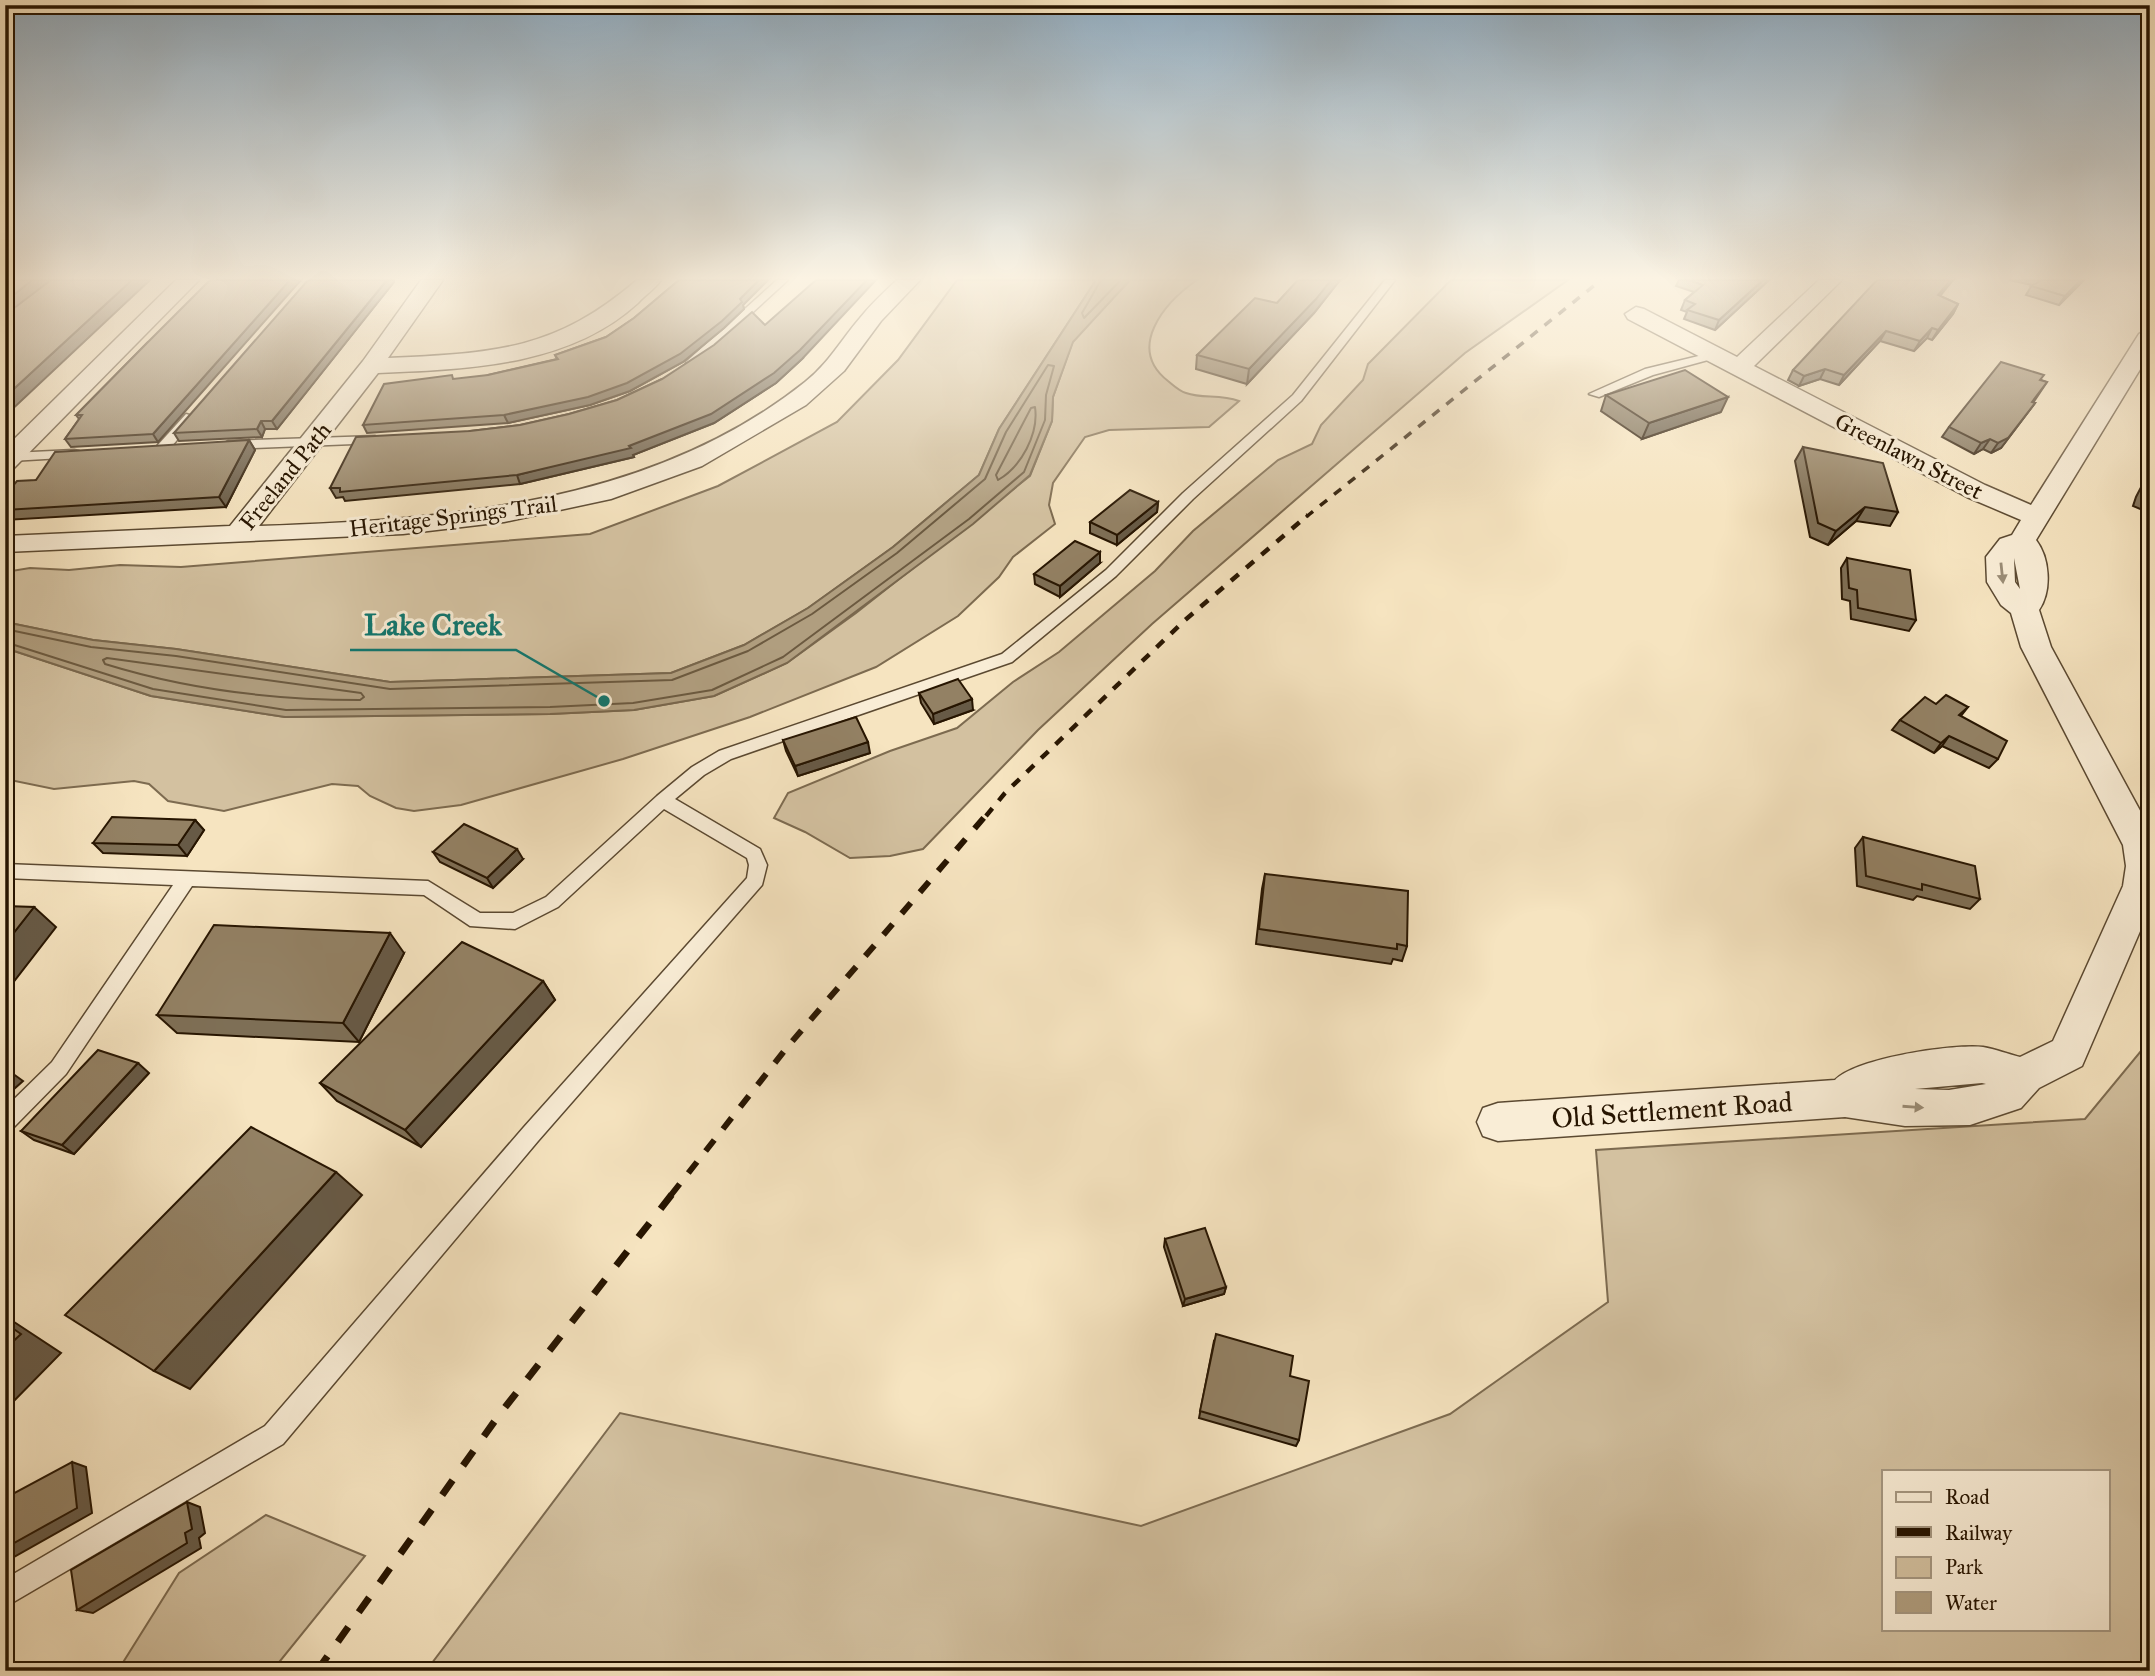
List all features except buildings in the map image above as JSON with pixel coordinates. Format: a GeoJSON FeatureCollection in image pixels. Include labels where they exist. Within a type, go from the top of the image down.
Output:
{"type":"FeatureCollection","features":[{"type":"Feature","properties":{"kind":"street"},"geometry":{"type":"LineString","coordinates":[[7,459],[109,358]]}},
{"type":"Feature","properties":{"kind":"street","name":"Freeland Path"},"geometry":{"type":"LineString","coordinates":[[237,536],[377,358]]}},
{"type":"Feature","properties":{"kind":"street"},"geometry":{"type":"LineString","coordinates":[[371,366],[477,358]]}},
{"type":"Feature","properties":{"kind":"street","name":"Heritage Springs Trail"},"geometry":{"type":"LineString","coordinates":[[5,544],[98,537],[237,536],[354,530],[509,512],[647,479],[733,441],[830,373],[841,358]]}},
{"type":"Feature","properties":{"kind":"street","name":"Greenlawn Street"},"geometry":{"type":"LineString","coordinates":[[1722,358],[1976,491],[2029,529]]}},
{"type":"Feature","properties":{"kind":"street"},"geometry":{"type":"LineString","coordinates":[[1740,367],[1749,358]]}},
{"type":"Feature","properties":{"kind":"street"},"geometry":{"type":"LineString","coordinates":[[2029,529],[2135,358]]}},
{"type":"Feature","properties":{"kind":"street","name":"Old Settlement Road"},"geometry":{"type":"LineString","coordinates":[[1498,1122],[1845,1098],[1872,1105],[1945,1109],[1985,1103],[2009,1094],[2022,1076],[2045,1068],[2068,1053],[2141,886],[2144,866],[2136,835],[2036,647],[2024,609],[2034,598],[2036,588],[2028,561],[2029,529]]}},
{"type":"Feature","properties":{"kind":"lane"},"geometry":{"type":"LineString","coordinates":[[676,373],[699,358]]}},
{"type":"Feature","properties":{"kind":"lane"},"geometry":{"type":"LineString","coordinates":[[5,872],[428,888],[477,921],[515,921],[552,902],[663,800],[698,771],[725,755],[1007,657],[1111,573],[1188,496],[1297,398],[1328,358]]}},
{"type":"Feature","properties":{"kind":"lane"},"geometry":{"type":"LineString","coordinates":[[1595,394],[1648,372],[1702,358]]}},
{"type":"Feature","properties":{"kind":"lane"},"geometry":{"type":"LineString","coordinates":[[162,449],[197,409]]}},
{"type":"Feature","properties":{"kind":"lane"},"geometry":{"type":"LineString","coordinates":[[218,446],[390,439]]}},
{"type":"Feature","properties":{"kind":"lane"},"geometry":{"type":"LineString","coordinates":[[148,450],[176,448]]}},
{"type":"Feature","properties":{"kind":"lane"},"geometry":{"type":"LineString","coordinates":[[7,459],[93,453]]}},
{"type":"Feature","properties":{"kind":"lane"},"geometry":{"type":"LineString","coordinates":[[5,1594],[274,1435],[531,1133],[757,880],[758,865],[754,854],[663,800]]}},
{"type":"Feature","properties":{"kind":"lane"},"geometry":{"type":"LineString","coordinates":[[5,1122],[59,1068],[186,880]]}},
{"type":"Feature","properties":{"kind":"green space"},"geometry":{"type":"Polygon","coordinates":[[[1045,358],[999,429],[979,475],[893,547],[808,608],[744,645],[671,673],[390,682],[176,649],[93,640],[5,622],[5,572],[30,568],[69,570],[120,565],[181,567],[590,534],[718,486],[837,422],[898,360],[1045,358]]]}},
{"type":"Feature","properties":{"kind":"green space"},"geometry":{"type":"Polygon","coordinates":[[[1067,358],[1151,358],[1156,368],[1181,391],[1239,401],[1209,427],[1109,430],[1085,437],[1053,483],[1049,505],[1055,524],[1013,557],[999,577],[958,616],[876,667],[750,717],[623,759],[461,805],[414,811],[396,808],[370,796],[358,786],[332,784],[224,811],[168,801],[149,784],[134,781],[54,789],[5,779],[5,648],[151,696],[285,717],[550,714],[634,710],[714,696],[787,663],[856,613],[1030,476],[1052,421],[1053,397],[1067,358]]]}},
{"type":"Feature","properties":{"kind":"green space"},"geometry":{"type":"Polygon","coordinates":[[[1374,358],[1459,358],[1152,624],[1038,730],[923,849],[890,856],[850,858],[774,818],[788,793],[890,751],[957,728],[1013,682],[1059,652],[1155,571],[1193,531],[1278,460],[1312,444],[1321,425],[1363,380],[1368,364],[1374,358]]]}},
{"type":"Feature","properties":{"kind":"green space"},"geometry":{"type":"Polygon","coordinates":[[[2150,1040],[2150,1671],[426,1671],[620,1413],[1141,1526],[1450,1414],[1608,1302],[1596,1150],[2085,1119],[2150,1040]]]}},
{"type":"Feature","properties":{"kind":"green space"},"geometry":{"type":"Polygon","coordinates":[[[266,1515],[365,1556],[272,1671],[111,1671],[122,1664],[179,1573],[266,1515]]]}},
{"type":"Feature","properties":{"kind":"water"},"geometry":{"type":"Polygon","coordinates":[[[1045,358],[1067,358],[1053,397],[1052,421],[1030,475],[973,524],[787,663],[714,696],[634,710],[550,714],[285,717],[151,696],[5,648],[5,622],[93,640],[176,649],[390,682],[671,673],[744,645],[808,608],[893,547],[979,475],[999,429],[1045,358]]]}},
{"type":"Feature","properties":{"kind":"railway"},"geometry":{"type":"LineString","coordinates":[[1306,517],[1504,358]]}},
{"type":"Feature","properties":{"kind":"railway"},"geometry":{"type":"LineString","coordinates":[[986,816],[1005,793],[1185,620],[1308,515]]}},
{"type":"Feature","properties":{"kind":"railway"},"geometry":{"type":"LineString","coordinates":[[671,1195],[789,1045],[987,814]]}},
{"type":"Feature","properties":{"kind":"railway"},"geometry":{"type":"LineString","coordinates":[[317,1671],[499,1415],[673,1193]]}},
{"type":"Feature","properties":{"kind":"place","name":"Lake Creek"},"geometry":{"type":"Point","coordinates":[604,701]}}]}
